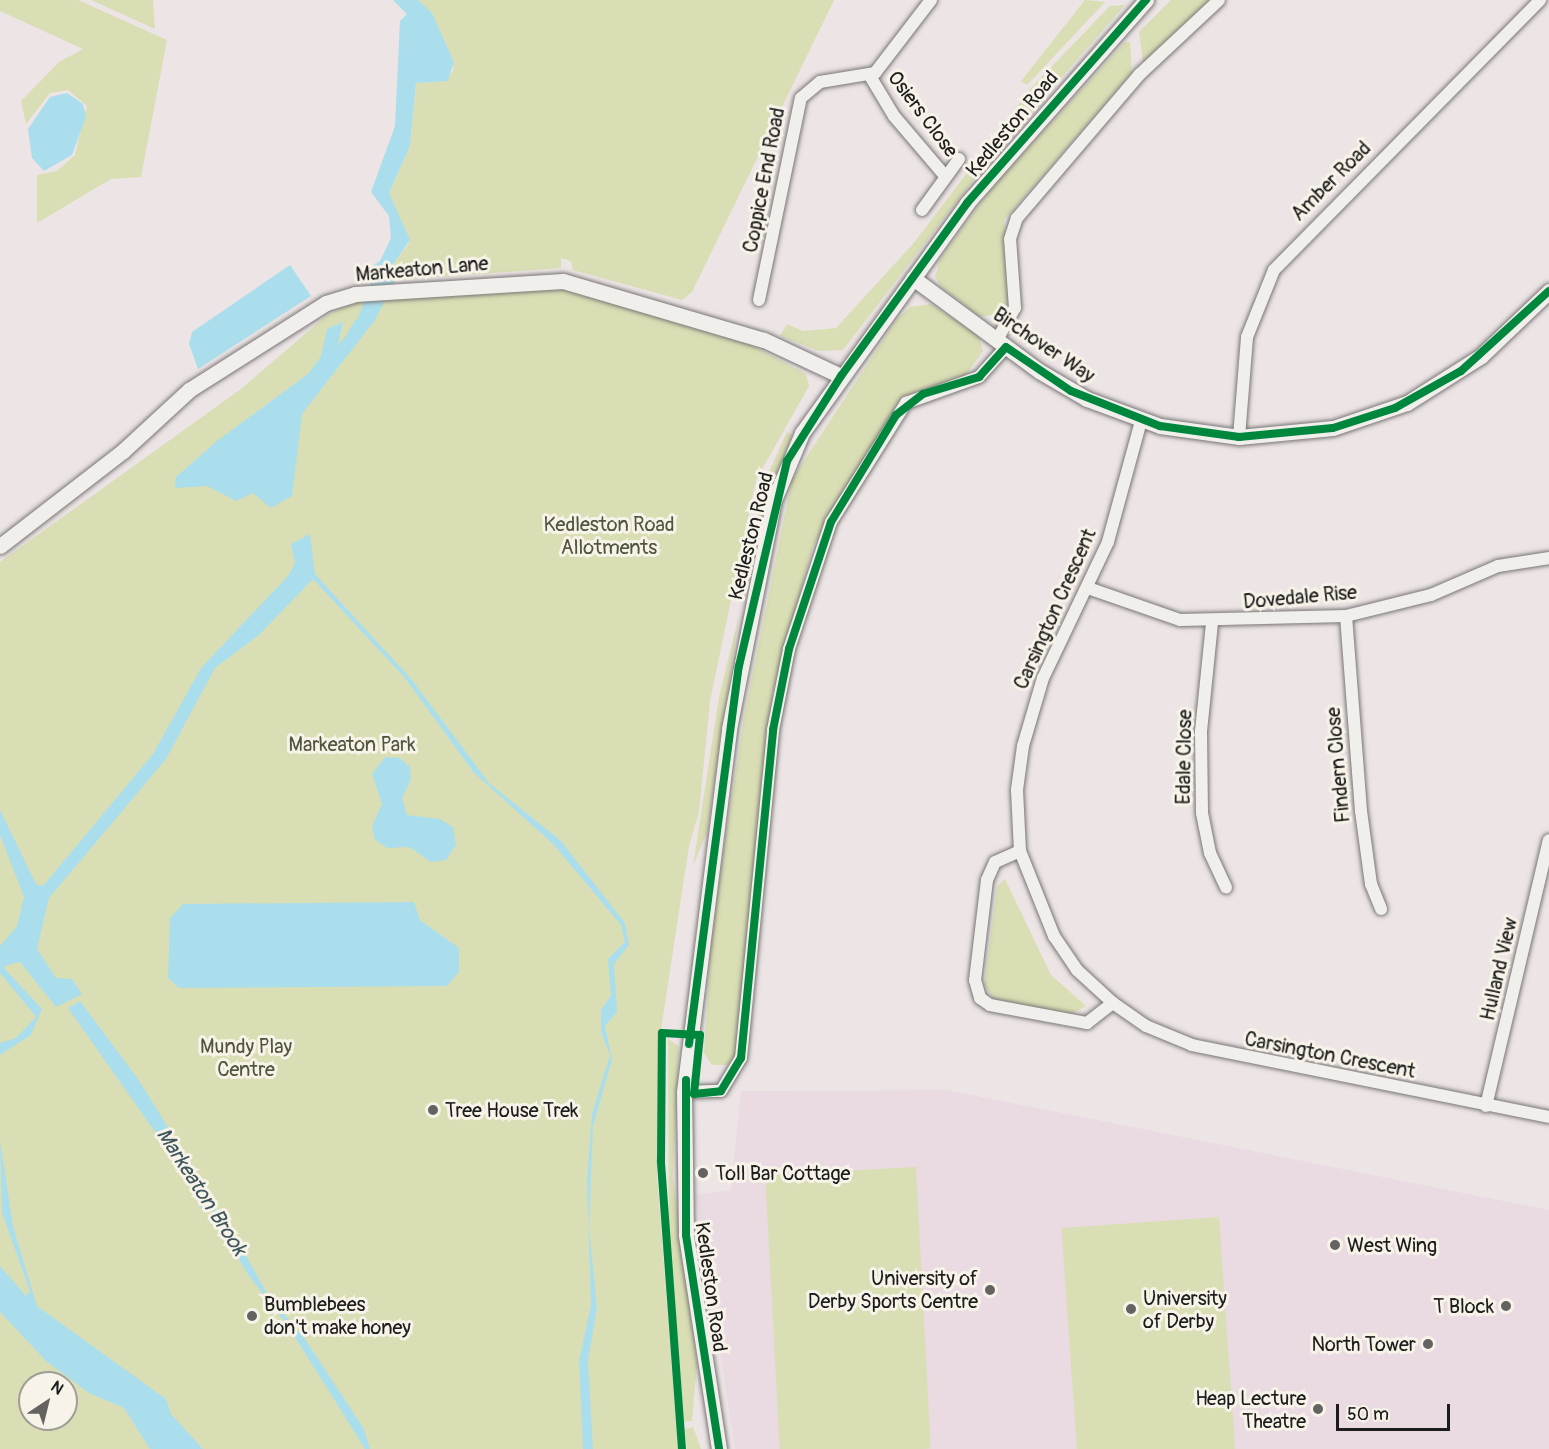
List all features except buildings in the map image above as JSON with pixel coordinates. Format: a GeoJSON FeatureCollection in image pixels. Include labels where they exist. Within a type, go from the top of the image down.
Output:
{"type":"FeatureCollection","features":[{"type":"Feature","properties":{"kind":"street"},"geometry":{"type":"LineString","coordinates":[[870,76],[931,0]]}},
{"type":"Feature","properties":{"kind":"street","name":"Kedleston Road"},"geometry":{"type":"LineString","coordinates":[[719,1449],[686,1235],[684,1092],[727,740],[750,608],[787,461],[841,376],[1008,152],[1146,0]]}},
{"type":"Feature","properties":{"kind":"street"},"geometry":{"type":"LineString","coordinates":[[684,1092],[721,1091],[741,1058],[773,730],[792,638],[831,522],[906,403],[979,377],[1001,343],[1015,308],[1010,239],[1017,218],[1140,74],[1219,0]]}},
{"type":"Feature","properties":{"kind":"street","name":"Amber Road"},"geometry":{"type":"LineString","coordinates":[[1239,437],[1247,337],[1274,270],[1540,0]]}},
{"type":"Feature","properties":{"kind":"street","name":"Osiers Close"},"geometry":{"type":"LineString","coordinates":[[870,76],[894,116],[945,176]]}},
{"type":"Feature","properties":{"kind":"street","name":"Coppice End Road"},"geometry":{"type":"LineString","coordinates":[[759,300],[801,98],[820,82],[870,76]]}},
{"type":"Feature","properties":{"kind":"street","name":"Osiers Close"},"geometry":{"type":"LineString","coordinates":[[922,210],[958,159]]}},
{"type":"Feature","properties":{"kind":"street","name":"Birchover Way"},"geometry":{"type":"LineString","coordinates":[[913,278],[1063,387],[1141,421],[1239,437],[1333,428],[1407,403],[1481,356],[1549,291]]}},
{"type":"Feature","properties":{"kind":"street","name":"Markeaton Lane"},"geometry":{"type":"LineString","coordinates":[[0,546],[123,451],[189,390],[326,303],[355,294],[408,288],[563,281],[764,340],[841,376]]}},
{"type":"Feature","properties":{"kind":"street","name":"Carsington Crescent"},"geometry":{"type":"LineString","coordinates":[[1141,421],[1117,517],[1088,588],[1043,678],[1028,723],[1017,790],[1020,851],[1031,890],[1059,944],[1113,1003],[1156,1030],[1221,1053],[1549,1118]]}},
{"type":"Feature","properties":{"kind":"street","name":"Dovedale Rise"},"geometry":{"type":"LineString","coordinates":[[1088,588],[1153,614],[1212,623],[1346,616],[1431,595],[1498,566],[1549,558]]}},
{"type":"Feature","properties":{"kind":"street","name":"Findern Close"},"geometry":{"type":"LineString","coordinates":[[1346,616],[1361,811],[1371,884],[1380,909]]}},
{"type":"Feature","properties":{"kind":"street","name":"Edale Close"},"geometry":{"type":"LineString","coordinates":[[1212,623],[1201,731],[1202,813],[1210,852],[1226,888]]}},
{"type":"Feature","properties":{"kind":"street","name":"Hulland View"},"geometry":{"type":"LineString","coordinates":[[1486,1106],[1549,840]]}},
{"type":"Feature","properties":{"kind":"street"},"geometry":{"type":"LineString","coordinates":[[1020,851],[996,862],[987,880],[975,980],[980,998],[990,1005],[1087,1023],[1113,1003]]}},
{"type":"Feature","properties":{"kind":"shaded area","name":"University of Derby"},"geometry":{"type":"Polygon","coordinates":[[[947,1090],[1549,1210],[1549,1449],[735,1449],[696,1195],[731,1190],[741,1091],[947,1090]]]}},
{"type":"Feature","properties":{"kind":"green space"},"geometry":{"type":"Polygon","coordinates":[[[0,0],[78,0],[167,40],[141,177],[111,179],[37,223],[37,175],[57,171],[75,155],[87,106],[68,90],[50,93],[26,124],[21,101],[59,62],[83,49],[0,11],[0,0]]]}},
{"type":"Feature","properties":{"kind":"green space"},"geometry":{"type":"Polygon","coordinates":[[[91,0],[153,0],[155,29],[91,0]]]}},
{"type":"Feature","properties":{"kind":"green space"},"geometry":{"type":"Polygon","coordinates":[[[418,0],[834,0],[692,292],[682,300],[573,270],[571,261],[561,258],[561,268],[399,280],[391,267],[409,243],[389,193],[410,146],[416,83],[446,81],[454,69],[418,0]]]}},
{"type":"Feature","properties":{"kind":"green space"},"geometry":{"type":"Polygon","coordinates":[[[1085,0],[1105,2],[1027,85],[1021,81],[1085,0]]]}},
{"type":"Feature","properties":{"kind":"green space"},"geometry":{"type":"Polygon","coordinates":[[[1171,0],[1210,0],[1143,62],[1139,32],[1171,0]]]}},
{"type":"Feature","properties":{"kind":"green space"},"geometry":{"type":"Polygon","coordinates":[[[1125,5],[987,162],[843,350],[819,351],[780,336],[787,324],[803,331],[836,328],[913,244],[1032,87],[1110,6],[1125,5]]]}},
{"type":"Feature","properties":{"kind":"green space"},"geometry":{"type":"Polygon","coordinates":[[[1125,42],[1130,42],[1132,72],[1004,220],[1011,295],[1002,313],[980,317],[940,286],[935,277],[940,259],[991,189],[1125,42]]]}},
{"type":"Feature","properties":{"kind":"green space","name":"Markeaton Park"},"geometry":{"type":"Polygon","coordinates":[[[548,288],[589,293],[755,347],[806,374],[809,386],[756,480],[710,701],[699,812],[689,846],[660,1036],[657,1175],[678,1449],[0,1449],[0,562],[241,389],[326,316],[354,302],[548,288]]]}},
{"type":"Feature","properties":{"kind":"green space"},"geometry":{"type":"Polygon","coordinates":[[[931,304],[978,335],[983,351],[965,376],[914,392],[896,406],[813,546],[772,694],[737,1056],[727,1065],[712,1065],[704,1053],[712,927],[744,716],[792,479],[897,319],[910,307],[931,304]]]}},
{"type":"Feature","properties":{"kind":"green space"},"geometry":{"type":"Polygon","coordinates":[[[787,432],[792,435],[766,502],[740,600],[764,483],[771,479],[768,474],[787,432]]]}},
{"type":"Feature","properties":{"kind":"green space"},"geometry":{"type":"Polygon","coordinates":[[[739,616],[707,832],[693,866],[719,697],[739,616]]]}},
{"type":"Feature","properties":{"kind":"green space"},"geometry":{"type":"Polygon","coordinates":[[[1005,879],[1051,975],[1086,1006],[1069,1015],[995,1000],[984,986],[997,886],[1005,879]]]}},
{"type":"Feature","properties":{"kind":"green space"},"geometry":{"type":"Polygon","coordinates":[[[668,1039],[679,1046],[673,1177],[697,1365],[692,1421],[684,1422],[669,1242],[668,1039]]]}},
{"type":"Feature","properties":{"kind":"green space"},"geometry":{"type":"Polygon","coordinates":[[[916,1167],[931,1449],[780,1449],[765,1175],[916,1167]]]}},
{"type":"Feature","properties":{"kind":"green space"},"geometry":{"type":"Polygon","coordinates":[[[1219,1217],[1235,1449],[1077,1449],[1061,1228],[1219,1217]]]}},
{"type":"Feature","properties":{"kind":"green space"},"geometry":{"type":"Polygon","coordinates":[[[693,1427],[701,1449],[687,1449],[685,1429],[693,1427]]]}},
{"type":"Feature","properties":{"kind":"water"},"geometry":{"type":"Polygon","coordinates":[[[393,0],[418,0],[432,13],[454,62],[448,81],[416,83],[410,146],[389,193],[410,240],[392,266],[398,275],[375,320],[302,414],[292,496],[271,508],[253,493],[236,501],[207,486],[175,488],[176,477],[217,441],[309,373],[321,356],[327,329],[343,322],[338,344],[353,330],[374,277],[355,279],[380,261],[391,238],[389,216],[371,192],[395,126],[400,21],[407,14],[393,0]]]}},
{"type":"Feature","properties":{"kind":"water"},"geometry":{"type":"Polygon","coordinates":[[[67,93],[83,104],[86,117],[72,155],[44,171],[32,158],[28,129],[50,97],[67,93]]]}},
{"type":"Feature","properties":{"kind":"water"},"geometry":{"type":"Polygon","coordinates":[[[290,265],[311,296],[198,369],[189,344],[192,332],[290,265]]]}},
{"type":"Feature","properties":{"kind":"water"},"geometry":{"type":"Polygon","coordinates":[[[310,534],[315,574],[412,680],[489,783],[561,841],[625,923],[629,945],[614,964],[617,1012],[605,1026],[612,1060],[593,1126],[589,1226],[597,1308],[588,1361],[593,1449],[583,1449],[579,1361],[591,1305],[587,1180],[592,1114],[610,1055],[601,1033],[601,1010],[611,995],[608,959],[625,942],[621,925],[553,844],[474,773],[405,678],[313,579],[259,635],[215,668],[166,759],[49,898],[37,949],[56,978],[72,979],[82,994],[56,1007],[20,962],[7,965],[4,968],[42,1009],[31,1035],[0,1055],[0,1043],[16,1038],[36,1017],[0,973],[0,946],[17,926],[24,897],[0,835],[0,810],[36,884],[43,886],[153,754],[201,668],[288,576],[295,563],[291,544],[310,534]]]}},
{"type":"Feature","properties":{"kind":"water"},"geometry":{"type":"Polygon","coordinates":[[[385,757],[400,758],[410,767],[411,780],[402,798],[407,815],[440,819],[453,827],[456,845],[446,860],[431,862],[409,847],[387,848],[375,840],[372,826],[382,804],[372,774],[385,757]]]}},
{"type":"Feature","properties":{"kind":"water"},"geometry":{"type":"Polygon","coordinates":[[[414,902],[420,920],[459,948],[459,972],[447,986],[179,988],[168,978],[170,918],[183,904],[414,902]]]}},
{"type":"Feature","properties":{"kind":"water"},"geometry":{"type":"Polygon","coordinates":[[[80,1001],[138,1079],[216,1204],[202,1210],[172,1156],[68,1008],[80,1001]]]}},
{"type":"Feature","properties":{"kind":"water"},"geometry":{"type":"Polygon","coordinates":[[[0,1140],[13,1226],[37,1306],[166,1399],[171,1414],[203,1449],[150,1449],[124,1408],[89,1393],[78,1385],[78,1371],[59,1371],[46,1361],[0,1312],[0,1266],[26,1296],[30,1291],[2,1213],[0,1140]]]}},
{"type":"Feature","properties":{"kind":"water"},"geometry":{"type":"Polygon","coordinates":[[[221,1211],[268,1295],[305,1339],[364,1429],[370,1449],[365,1449],[288,1326],[249,1276],[213,1217],[221,1211]]]}},
{"type":"Feature","properties":{"kind":"waterway"},"geometry":{"type":"LineString","coordinates":[[344,343],[356,322]]}},
{"type":"Feature","properties":{"kind":"waterway","name":"Markeaton Brook"},"geometry":{"type":"LineString","coordinates":[[209,1203],[220,1218]]}},
{"type":"Feature","properties":{"kind":"cycle path"},"geometry":{"type":"LineString","coordinates":[[689,1044],[739,666],[787,461],[841,376],[967,203],[1146,0]]}},
{"type":"Feature","properties":{"kind":"cycle path"},"geometry":{"type":"LineString","coordinates":[[682,1449],[661,1161],[662,1033],[700,1035],[694,1094],[721,1091],[741,1058],[773,730],[789,649],[831,522],[896,415],[923,394],[979,377],[1006,347],[1071,391],[1160,426],[1239,437],[1333,428],[1395,408],[1461,371],[1549,291]]}},
{"type":"Feature","properties":{"kind":"cycle path"},"geometry":{"type":"LineString","coordinates":[[686,1080],[686,1235],[719,1449]]}},
{"type":"Feature","properties":{"kind":"place","name":"Tree House Trek"},"geometry":{"type":"Point","coordinates":[433,1110]}},
{"type":"Feature","properties":{"kind":"place","name":"Toll Bar Cottage"},"geometry":{"type":"Point","coordinates":[703,1173]}},
{"type":"Feature","properties":{"kind":"place","name":"West Wing"},"geometry":{"type":"Point","coordinates":[1335,1245]}},
{"type":"Feature","properties":{"kind":"place","name":"University of Derby Sports Centre"},"geometry":{"type":"Point","coordinates":[990,1290]}},
{"type":"Feature","properties":{"kind":"place","name":"T Block"},"geometry":{"type":"Point","coordinates":[1506,1306]}},
{"type":"Feature","properties":{"kind":"place","name":"University of Derby"},"geometry":{"type":"Point","coordinates":[1131,1309]}},
{"type":"Feature","properties":{"kind":"place","name":"Bumblebees don't make honey"},"geometry":{"type":"Point","coordinates":[252,1316]}},
{"type":"Feature","properties":{"kind":"place","name":"North Tower"},"geometry":{"type":"Point","coordinates":[1428,1344]}},
{"type":"Feature","properties":{"kind":"place","name":"Heap Lecture Theatre"},"geometry":{"type":"Point","coordinates":[1318,1409]}},
{"type":"Feature","properties":{"kind":"park label","name":"Kedleston Road Allotments"},"geometry":{"type":"Point","coordinates":[609,536]}},
{"type":"Feature","properties":{"kind":"park label","name":"Mundy Play Centre"},"geometry":{"type":"Point","coordinates":[246,1058]}}]}
